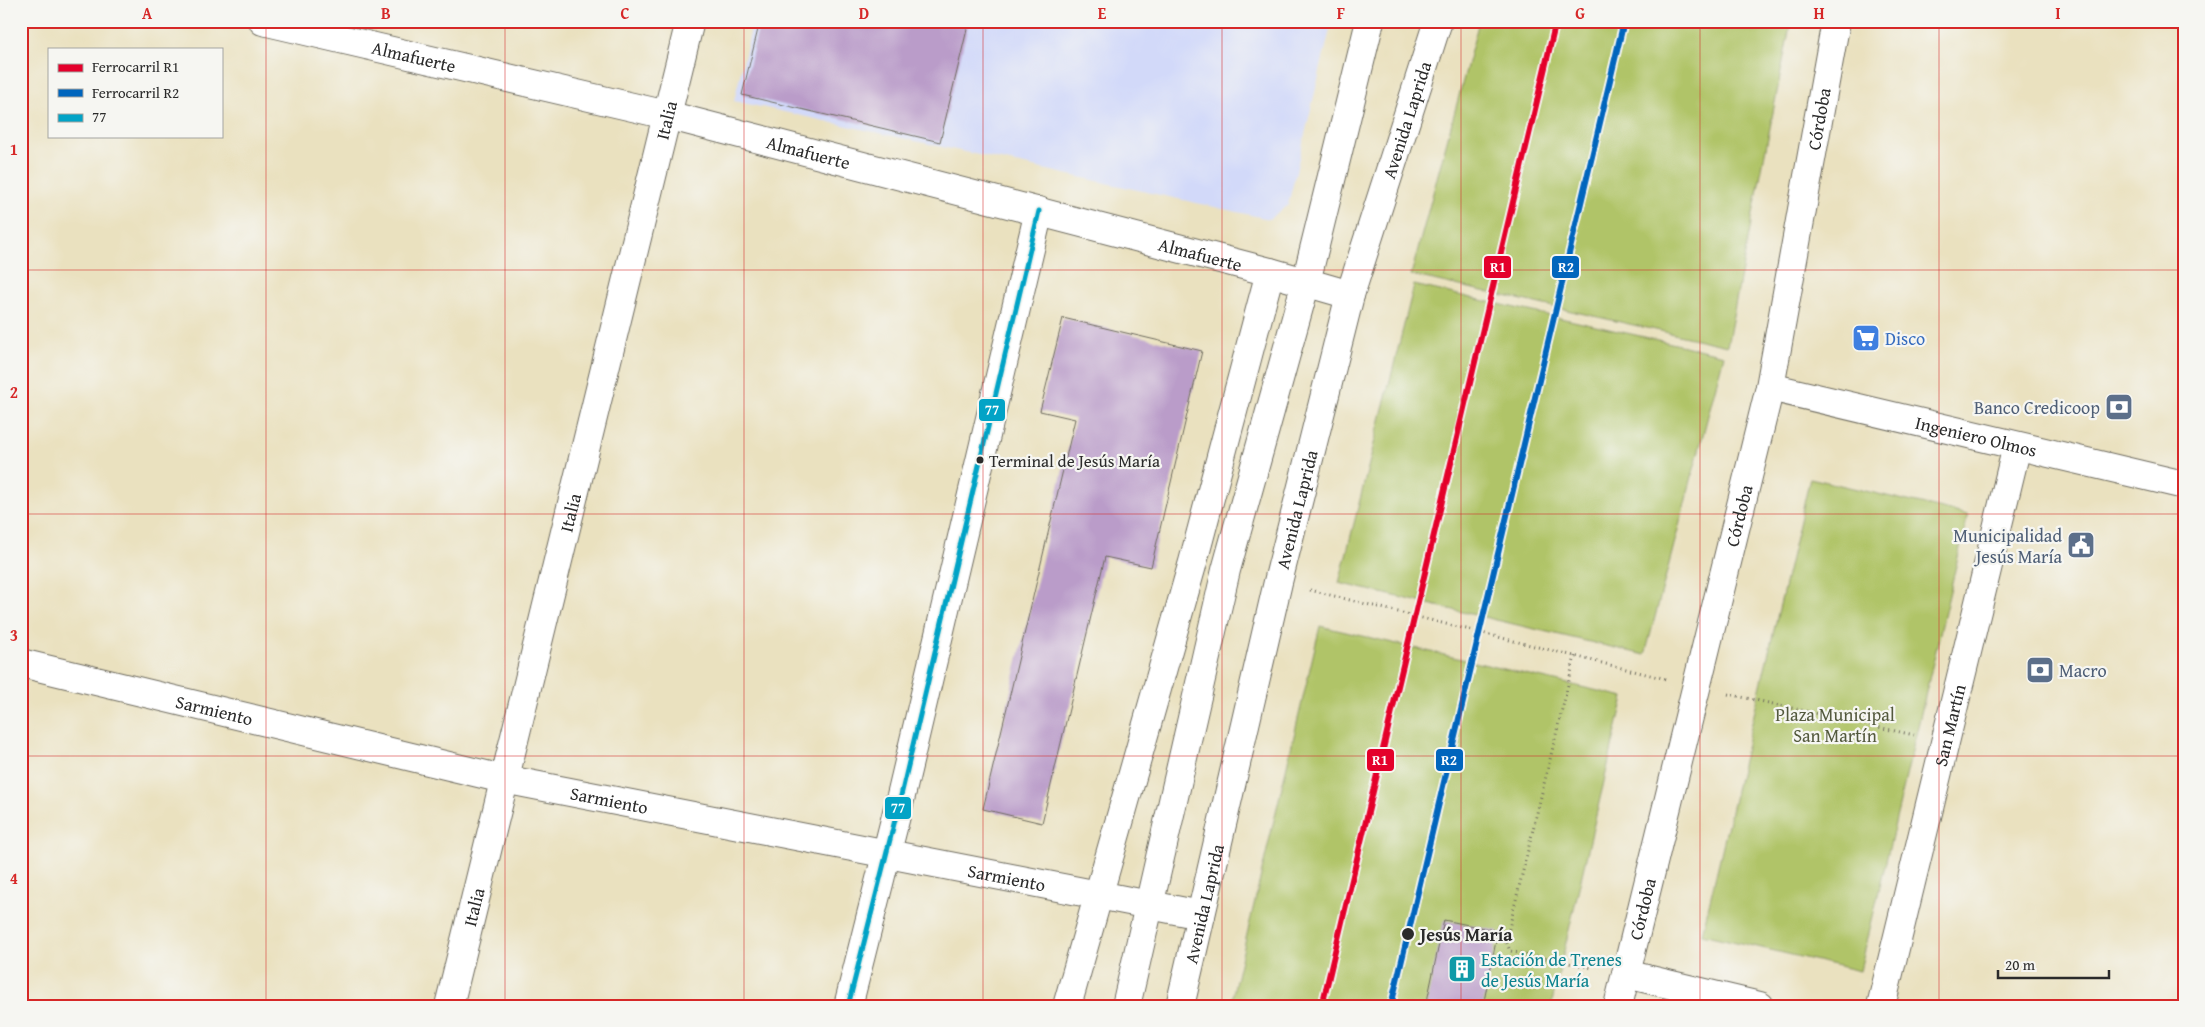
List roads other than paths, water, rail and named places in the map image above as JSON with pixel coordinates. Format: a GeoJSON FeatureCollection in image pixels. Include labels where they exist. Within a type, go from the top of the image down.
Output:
{"type":"FeatureCollection","features":[{"type":"Feature","properties":{"kind":"street","name":"Almafuerte"},"geometry":{"type":"LineString","coordinates":[[263,21],[667,115],[1270,272],[1350,295]]}},
{"type":"Feature","properties":{"kind":"street","name":"Italia"},"geometry":{"type":"LineString","coordinates":[[449,1006],[690,21]]}},
{"type":"Feature","properties":{"kind":"street"},"geometry":{"type":"LineString","coordinates":[[1126,1006],[1226,570],[1306,282],[1370,21]]}},
{"type":"Feature","properties":{"kind":"street","name":"Avenida Laprida"},"geometry":{"type":"LineString","coordinates":[[1180,1006],[1278,582],[1350,295],[1438,21]]}},
{"type":"Feature","properties":{"kind":"street","name":"Córdoba"},"geometry":{"type":"LineString","coordinates":[[1618,1006],[1770,386],[1836,21]]}},
{"type":"Feature","properties":{"kind":"street"},"geometry":{"type":"LineString","coordinates":[[848,1006],[887,854],[1039,212]]}},
{"type":"Feature","properties":{"kind":"street"},"geometry":{"type":"LineString","coordinates":[[1067,1006],[1193,562],[1270,272]]}},
{"type":"Feature","properties":{"kind":"street","name":"Ingeniero Olmos"},"geometry":{"type":"LineString","coordinates":[[1770,386],[2184,486]]}},
{"type":"Feature","properties":{"kind":"street","name":"San Martín"},"geometry":{"type":"LineString","coordinates":[[1881,1006],[2017,446]]}},
{"type":"Feature","properties":{"kind":"street","name":"Sarmiento"},"geometry":{"type":"LineString","coordinates":[[21,663],[503,779],[1201,915]]}},
{"type":"Feature","properties":{"kind":"street"},"geometry":{"type":"LineString","coordinates":[[1626,974],[1760,1006]]}},
{"type":"Feature","properties":{"kind":"rail line","name":"R1"},"geometry":{"type":"LineString","coordinates":[[1322,1006],[1556,21]]}},
{"type":"Feature","properties":{"kind":"rail line","name":"R2"},"geometry":{"type":"LineString","coordinates":[[1391,1006],[1624,21]]}},
{"type":"Feature","properties":{"kind":"place","name":"Disco"},"geometry":{"type":"Point","coordinates":[1866,338]}},
{"type":"Feature","properties":{"kind":"place","name":"Banco Credicoop"},"geometry":{"type":"Point","coordinates":[2119,407]}},
{"type":"Feature","properties":{"kind":"place","name":"Terminal de Jesús María"},"geometry":{"type":"Point","coordinates":[980,460]}},
{"type":"Feature","properties":{"kind":"place","name":"Municipalidad Jesús María"},"geometry":{"type":"Point","coordinates":[2081,545]}},
{"type":"Feature","properties":{"kind":"place","name":"Macro"},"geometry":{"type":"Point","coordinates":[2040,670]}},
{"type":"Feature","properties":{"kind":"place","name":"Jesús María"},"geometry":{"type":"Point","coordinates":[1408,934]}},
{"type":"Feature","properties":{"kind":"place","name":"Estación de Trenes de Jesús María"},"geometry":{"type":"Point","coordinates":[1462,969]}},
{"type":"Feature","properties":{"kind":"park label","name":"Plaza Municipal San Martín"},"geometry":{"type":"Point","coordinates":[1835,724]}}]}
